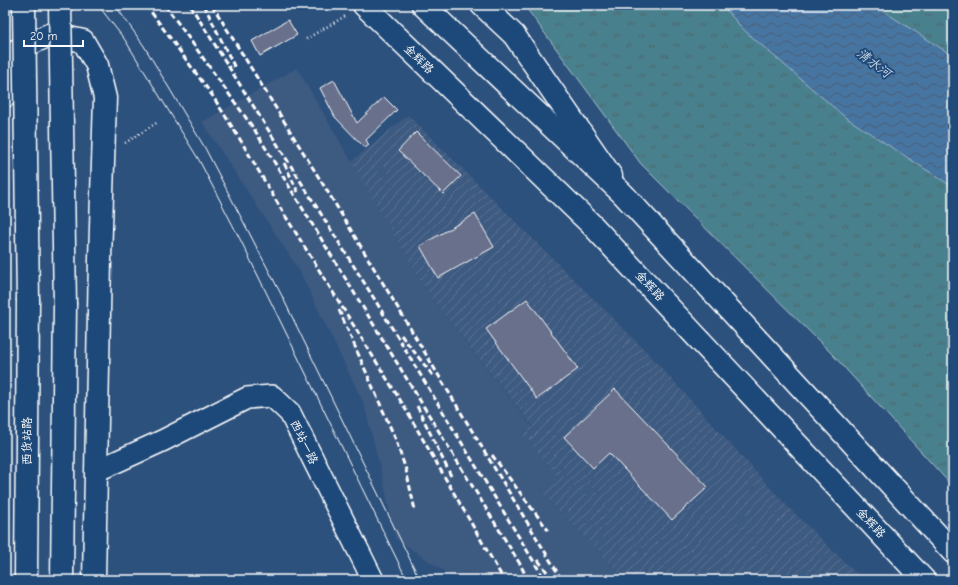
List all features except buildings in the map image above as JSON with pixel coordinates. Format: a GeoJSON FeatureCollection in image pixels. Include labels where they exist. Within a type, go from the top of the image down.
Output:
{"type":"FeatureCollection","features":[{"type":"Feature","properties":{"kind":"main road","name":"西货站路"},"geometry":{"type":"LineString","coordinates":[[24,5],[28,302],[26,580]]}},
{"type":"Feature","properties":{"kind":"main road"},"geometry":{"type":"LineString","coordinates":[[60,5],[65,305],[62,580]]}},
{"type":"Feature","properties":{"kind":"main road"},"geometry":{"type":"LineString","coordinates":[[424,5],[623,194],[953,552]]}},
{"type":"Feature","properties":{"kind":"main road"},"geometry":{"type":"LineString","coordinates":[[482,5],[514,35],[623,194]]}},
{"type":"Feature","properties":{"kind":"main road","name":"金辉路"},"geometry":{"type":"LineString","coordinates":[[356,10],[593,226],[924,580]]}},
{"type":"Feature","properties":{"kind":"main road"},"geometry":{"type":"LineString","coordinates":[[5,96],[10,71],[17,50],[51,34],[84,41],[97,65],[105,98],[94,580]]}},
{"type":"Feature","properties":{"kind":"street","name":"西站一路"},"geometry":{"type":"LineString","coordinates":[[96,471],[247,398],[272,396],[290,413],[373,580]]}},
{"type":"Feature","properties":{"kind":"path"},"geometry":{"type":"LineString","coordinates":[[306,39],[356,10]]}},
{"type":"Feature","properties":{"kind":"path"},"geometry":{"type":"LineString","coordinates":[[103,154],[117,148],[158,122]]}},
{"type":"Feature","properties":{"kind":"shaded area"},"geometry":{"type":"Polygon","coordinates":[[[297,68],[431,298],[533,428],[522,434],[560,478],[540,491],[625,580],[457,580],[395,538],[384,483],[364,404],[299,270],[202,122],[297,68]]]}},
{"type":"Feature","properties":{"kind":"shaded area"},"geometry":{"type":"Polygon","coordinates":[[[408,115],[645,350],[786,505],[863,580],[625,580],[540,491],[559,478],[522,434],[533,427],[431,298],[351,162],[408,115]]]}},
{"type":"Feature","properties":{"kind":"green space"},"geometry":{"type":"Polygon","coordinates":[[[524,5],[722,5],[744,30],[845,117],[953,187],[953,487],[832,354],[641,164],[524,5]]]}},
{"type":"Feature","properties":{"kind":"green space"},"geometry":{"type":"Polygon","coordinates":[[[877,5],[953,5],[953,56],[886,13],[877,5]]]}},
{"type":"Feature","properties":{"kind":"water","name":"清水河"},"geometry":{"type":"Polygon","coordinates":[[[722,5],[877,5],[886,13],[953,56],[953,187],[845,117],[744,30],[722,5]]]}},
{"type":"Feature","properties":{"kind":"tram line"},"geometry":{"type":"LineString","coordinates":[[98,5],[125,40],[199,160],[242,243],[407,580]]}},
{"type":"Feature","properties":{"kind":"tram line"},"geometry":{"type":"LineString","coordinates":[[115,5],[144,46],[205,148],[282,296],[420,580]]}},
{"type":"Feature","properties":{"kind":"railway"},"geometry":{"type":"LineString","coordinates":[[146,5],[212,95],[241,141],[281,209],[402,403],[504,580]]}},
{"type":"Feature","properties":{"kind":"railway"},"geometry":{"type":"LineString","coordinates":[[165,5],[254,129],[520,564],[528,580]]}},
{"type":"Feature","properties":{"kind":"railway"},"geometry":{"type":"LineString","coordinates":[[190,5],[375,300],[545,580]]}},
{"type":"Feature","properties":{"kind":"railway"},"geometry":{"type":"LineString","coordinates":[[204,5],[235,68]]}},
{"type":"Feature","properties":{"kind":"railway"},"geometry":{"type":"LineString","coordinates":[[212,5],[334,202],[562,580]]}},
{"type":"Feature","properties":{"kind":"railway"},"geometry":{"type":"LineString","coordinates":[[284,163],[298,192]]}},
{"type":"Feature","properties":{"kind":"railway"},"geometry":{"type":"LineString","coordinates":[[339,310],[395,438],[406,470],[415,510]]}},
{"type":"Feature","properties":{"kind":"railway"},"geometry":{"type":"LineString","coordinates":[[401,335],[434,377]]}},
{"type":"Feature","properties":{"kind":"railway"},"geometry":{"type":"LineString","coordinates":[[417,406],[451,476]]}},
{"type":"Feature","properties":{"kind":"railway"},"geometry":{"type":"LineString","coordinates":[[492,455],[548,530]]}},
{"type":"Feature","properties":{"kind":"railway"},"geometry":{"type":"LineString","coordinates":[[538,560],[553,580]]}}]}
